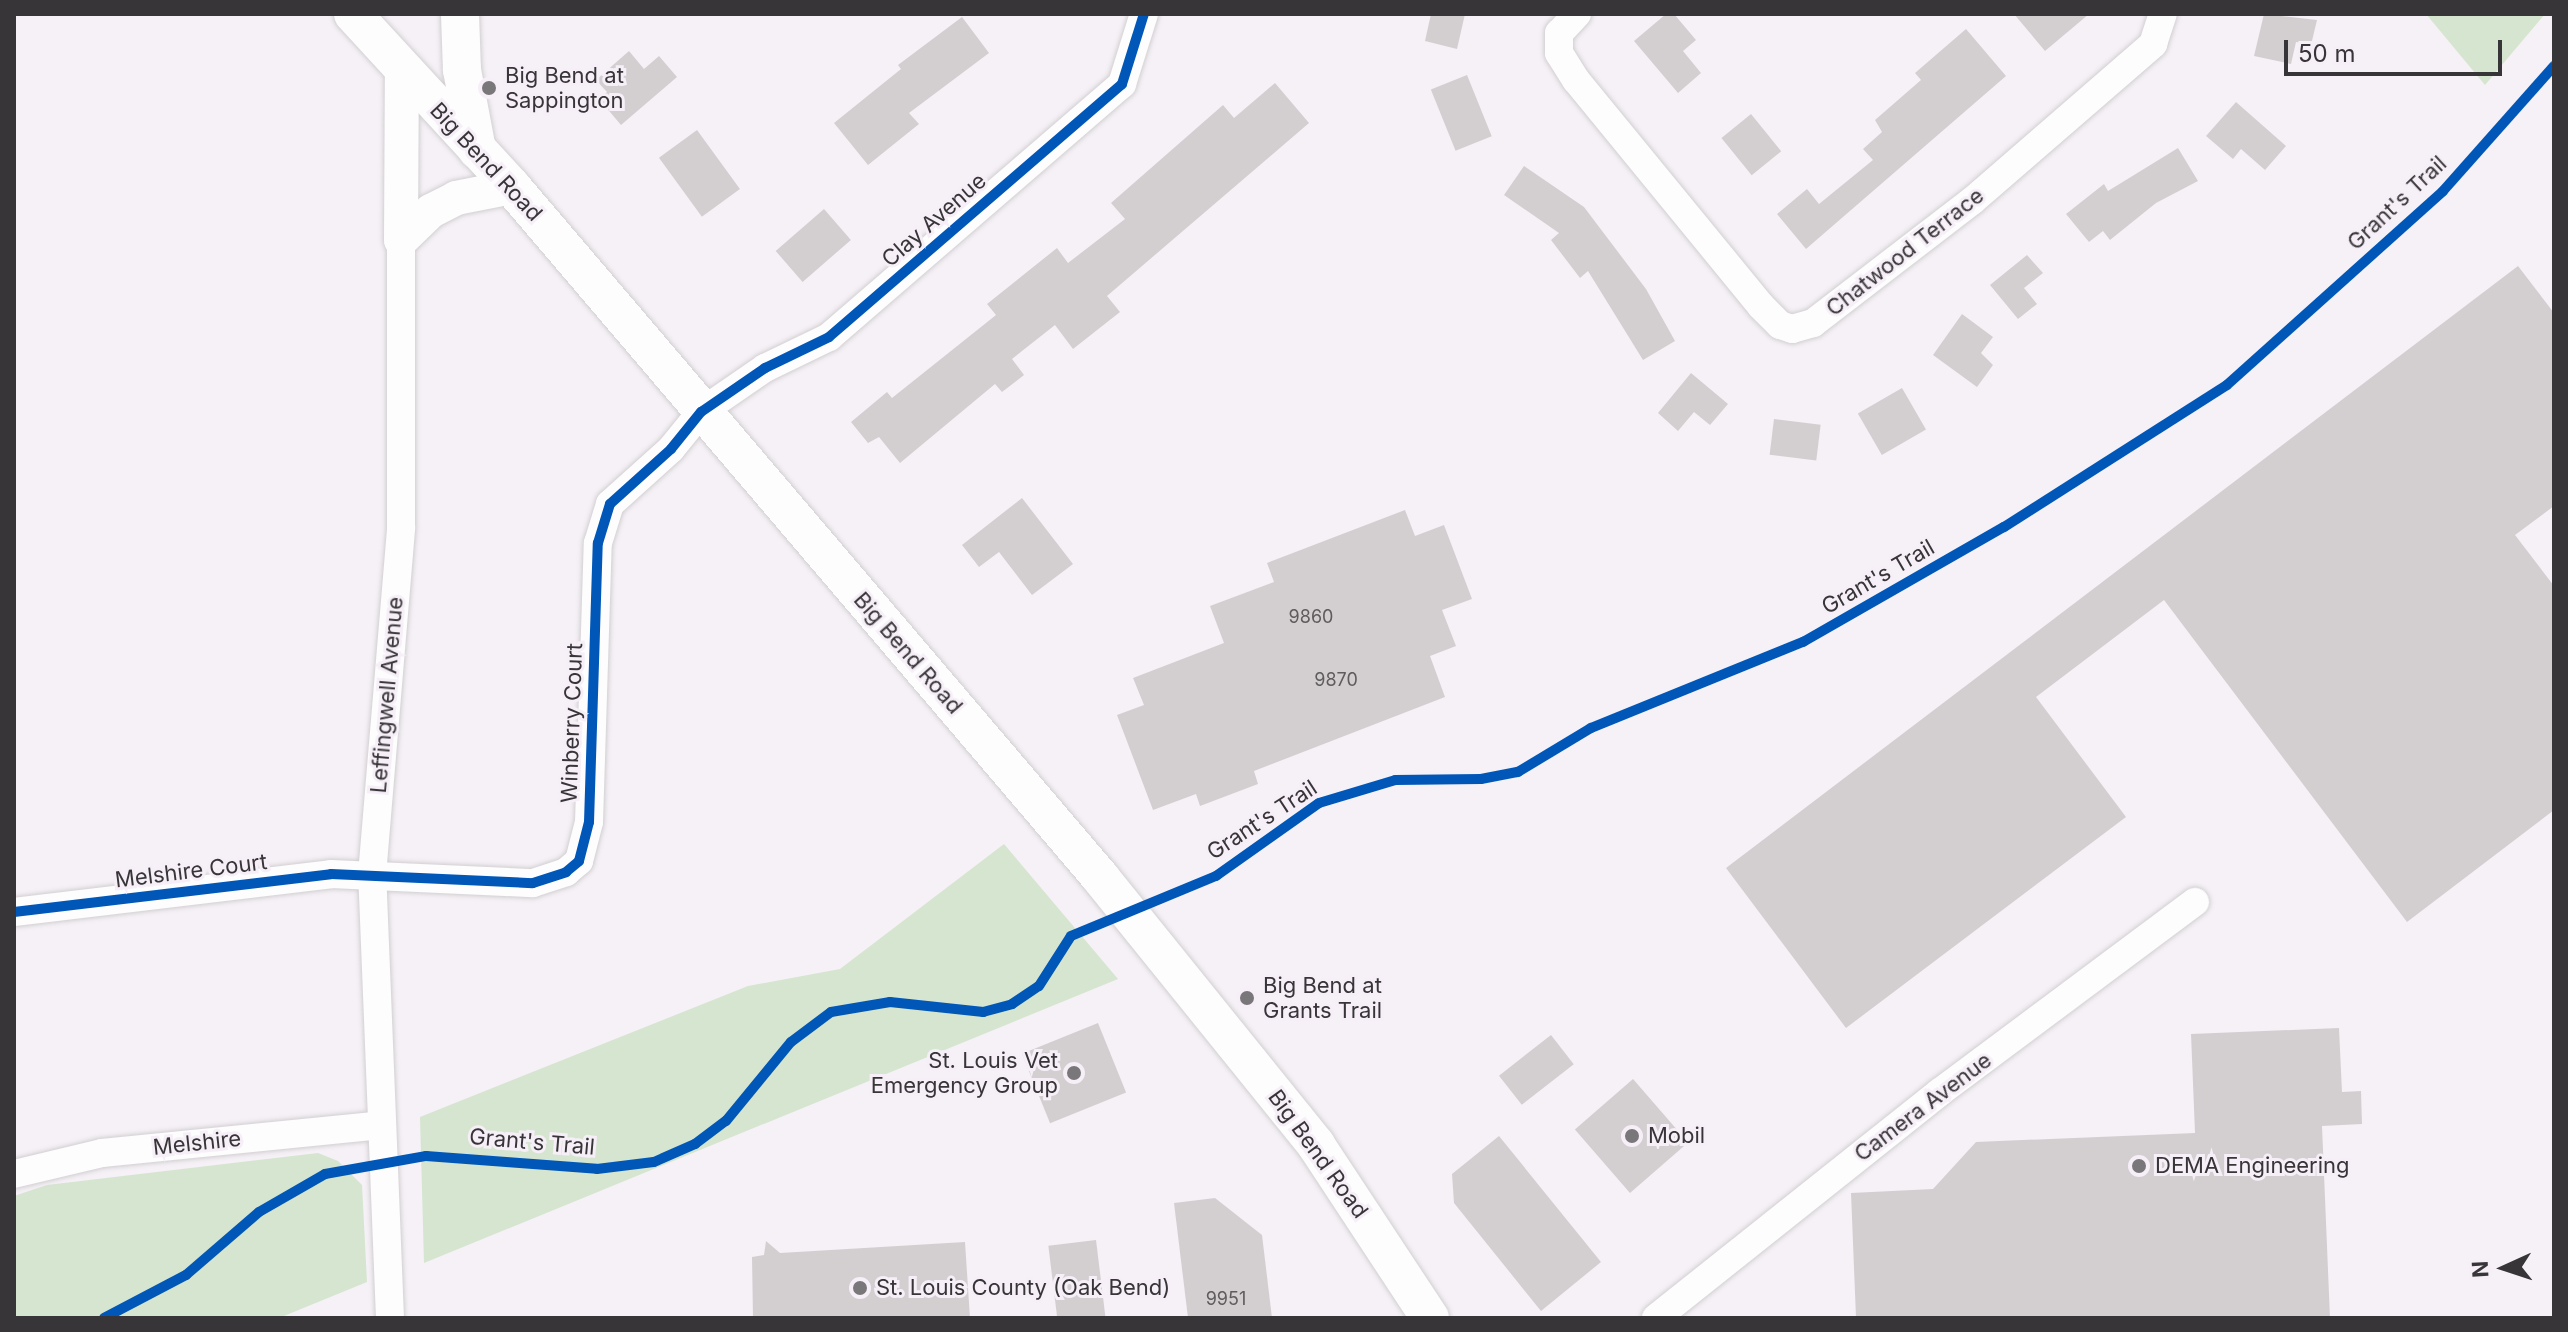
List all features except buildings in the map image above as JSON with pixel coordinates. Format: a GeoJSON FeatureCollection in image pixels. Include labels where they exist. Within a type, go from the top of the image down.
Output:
{"type":"FeatureCollection","features":[{"type":"Feature","properties":{"kind":"main road"},"geometry":{"type":"LineString","coordinates":[[460,14],[458,43],[477,150]]}},
{"type":"Feature","properties":{"kind":"main road","name":"Big Bend Road"},"geometry":{"type":"LineString","coordinates":[[362,17],[402,72],[512,187],[1100,877],[1316,1145],[1430,1318]]}},
{"type":"Feature","properties":{"kind":"street","name":"Clay Avenue"},"geometry":{"type":"LineString","coordinates":[[701,412],[765,368],[829,337],[1122,84],[1144,14]]}},
{"type":"Feature","properties":{"kind":"street","name":"Chatwood Terrace"},"geometry":{"type":"LineString","coordinates":[[1577,14],[1559,33],[1559,53],[1576,80],[1761,306],[1792,329],[1813,323],[1837,306],[1972,201],[2153,44],[2163,14]]}},
{"type":"Feature","properties":{"kind":"street","name":"Leffingwell Avenue"},"geometry":{"type":"LineString","coordinates":[[390,1318],[372,875],[401,527],[402,72]]}},
{"type":"Feature","properties":{"kind":"street"},"geometry":{"type":"LineString","coordinates":[[401,240],[431,211],[456,198],[512,187]]}},
{"type":"Feature","properties":{"kind":"street","name":"Winberry Court"},"geometry":{"type":"LineString","coordinates":[[372,875],[418,881],[533,883],[553,879],[579,861],[589,822],[600,524],[610,504],[671,449],[701,412]]}},
{"type":"Feature","properties":{"kind":"street","name":"Melshire Court"},"geometry":{"type":"LineString","coordinates":[[14,912],[331,874],[372,875]]}},
{"type":"Feature","properties":{"kind":"street","name":"Camera Avenue"},"geometry":{"type":"LineString","coordinates":[[1656,1318],[1940,1092],[2195,902]]}},
{"type":"Feature","properties":{"kind":"street","name":"Melshire"},"geometry":{"type":"LineString","coordinates":[[14,1174],[102,1153],[382,1125]]}},
{"type":"Feature","properties":{"kind":"green space"},"geometry":{"type":"Polygon","coordinates":[[[2426,14],[2545,14],[2485,85],[2426,14]]]}},
{"type":"Feature","properties":{"kind":"green space"},"geometry":{"type":"Polygon","coordinates":[[[1004,844],[1118,979],[424,1263],[420,1117],[748,986],[840,969],[1004,844]]]}},
{"type":"Feature","properties":{"kind":"green space"},"geometry":{"type":"Polygon","coordinates":[[[318,1153],[338,1161],[362,1185],[367,1282],[279,1318],[14,1318],[14,1196],[47,1185],[318,1153]]]}},
{"type":"Feature","properties":{"kind":"cycle path"},"geometry":{"type":"LineString","coordinates":[[14,912],[331,874],[533,883],[566,872],[579,861],[589,822],[598,543],[610,504],[671,449],[701,412],[765,368],[829,337],[1122,84],[1144,14]]}},
{"type":"Feature","properties":{"kind":"cycle path","name":"Grant's Trail"},"geometry":{"type":"LineString","coordinates":[[104,1318],[186,1275],[259,1212],[325,1174],[426,1156],[597,1169],[654,1162],[695,1144],[726,1121],[791,1042],[831,1012],[890,1002],[983,1012],[1012,1004],[1039,986],[1071,936],[1216,876],[1319,803],[1395,780],[1481,779],[1518,772],[1591,728],[1803,642],[2004,527],[2227,385],[2443,191],[2554,66]]}},
{"type":"Feature","properties":{"kind":"place","name":"Big Bend at Sappington"},"geometry":{"type":"Point","coordinates":[489,88]}},
{"type":"Feature","properties":{"kind":"place","name":"Big Bend at Grants Trail"},"geometry":{"type":"Point","coordinates":[1247,998]}},
{"type":"Feature","properties":{"kind":"place","name":"St. Louis Vet Emergency Group"},"geometry":{"type":"Point","coordinates":[1074,1073]}},
{"type":"Feature","properties":{"kind":"place","name":"Mobil"},"geometry":{"type":"Point","coordinates":[1632,1136]}},
{"type":"Feature","properties":{"kind":"place","name":"DEMA Engineering"},"geometry":{"type":"Point","coordinates":[2139,1166]}},
{"type":"Feature","properties":{"kind":"place","name":"St. Louis County (Oak Bend)"},"geometry":{"type":"Point","coordinates":[860,1288]}}]}
